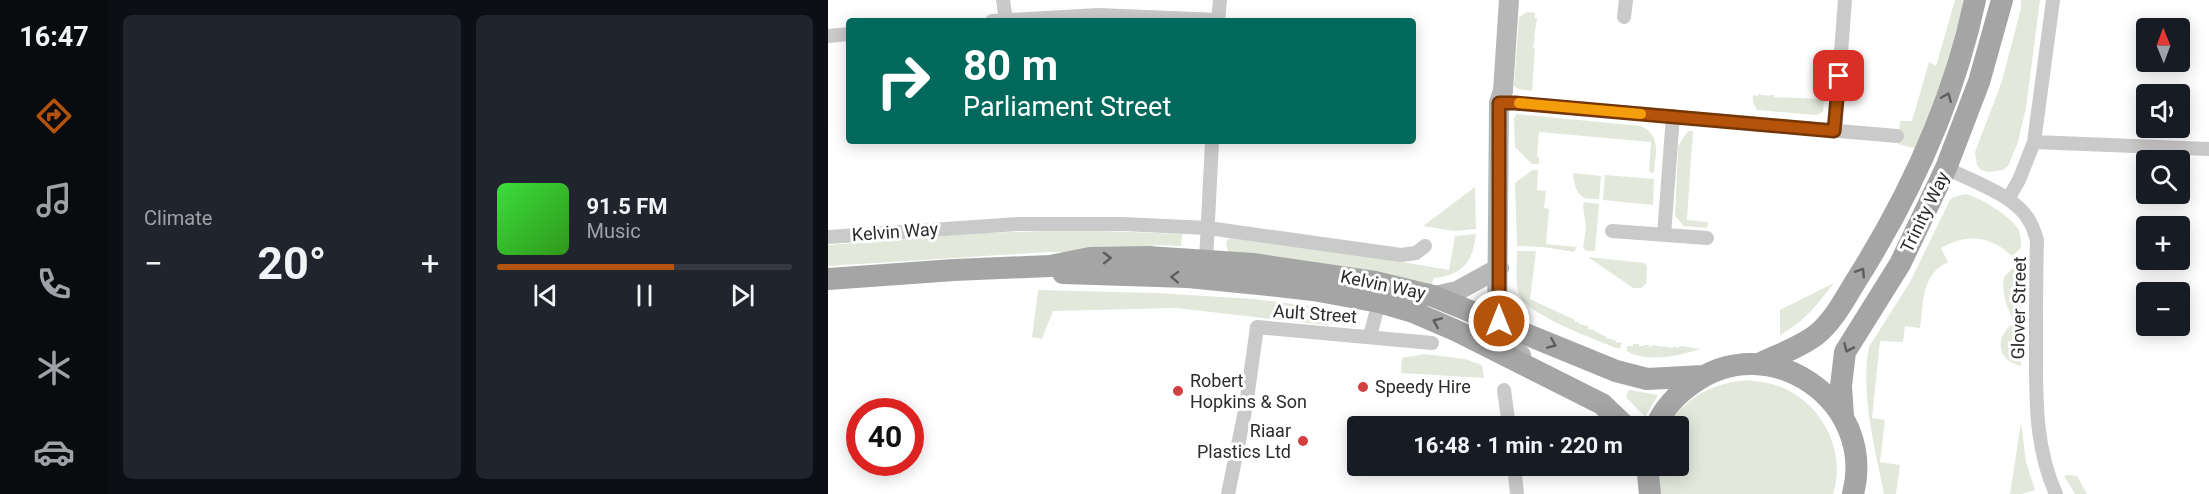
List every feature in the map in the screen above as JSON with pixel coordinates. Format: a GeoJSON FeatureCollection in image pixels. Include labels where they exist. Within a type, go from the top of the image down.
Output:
{"type":"FeatureCollection","features":[{"type":"Feature","properties":{"kind":"main road","name":"Trinity Way"},"geometry":{"type":"LineString","coordinates":[[1759,364],[1815,336],[1830,321],[1892,222],[1922,160],[1954,80],[1975,0]]}},
{"type":"Feature","properties":{"kind":"main road","name":"Trinity Way"},"geometry":{"type":"LineString","coordinates":[[1843,416],[1841,386],[1845,352],[1900,264],[1946,168],[1979,82],[2002,0]]}},
{"type":"Feature","properties":{"kind":"main road","name":"Kelvin Way"},"geometry":{"type":"LineString","coordinates":[[828,279],[1050,266],[1090,258],[1148,257],[1253,264],[1413,312],[1457,331],[1602,404],[1615,416]]}},
{"type":"Feature","properties":{"kind":"main road","name":"Kelvin Way"},"geometry":{"type":"LineString","coordinates":[[1050,266],[1064,273],[1376,282],[1436,297],[1616,370],[1647,378],[1703,376]]}},
{"type":"Feature","properties":{"kind":"main road"},"geometry":{"type":"LineString","coordinates":[[1661,416],[1677,395],[1703,376],[1726,367],[1759,364],[1792,372],[1811,382],[1829,397],[1843,416],[1856,454],[1856,491]]}},
{"type":"Feature","properties":{"kind":"main road"},"geometry":{"type":"LineString","coordinates":[[1647,476],[1650,494]]}},
{"type":"Feature","properties":{"kind":"street"},"geometry":{"type":"LineString","coordinates":[[999,18],[1003,0]]}},
{"type":"Feature","properties":{"kind":"street"},"geometry":{"type":"LineString","coordinates":[[1218,18],[1220,0]]}},
{"type":"Feature","properties":{"kind":"street"},"geometry":{"type":"LineString","coordinates":[[1498,0],[1492,61],[1495,91],[1499,102],[1499,321],[1497,334],[1501,343],[1510,350],[1584,389],[1602,404]]}},
{"type":"Feature","properties":{"kind":"street"},"geometry":{"type":"LineString","coordinates":[[1499,102],[1503,91],[1509,0]]}},
{"type":"Feature","properties":{"kind":"street"},"geometry":{"type":"LineString","coordinates":[[1624,17],[1626,0]]}},
{"type":"Feature","properties":{"kind":"street"},"geometry":{"type":"LineString","coordinates":[[1834,131],[1845,0]]}},
{"type":"Feature","properties":{"kind":"street"},"geometry":{"type":"LineString","coordinates":[[2008,199],[2019,180],[2034,142],[2053,0]]}},
{"type":"Feature","properties":{"kind":"street"},"geometry":{"type":"LineString","coordinates":[[1039,18],[1098,15],[1158,18]]}},
{"type":"Feature","properties":{"kind":"street"},"geometry":{"type":"LineString","coordinates":[[828,36],[846,34]]}},
{"type":"Feature","properties":{"kind":"street"},"geometry":{"type":"LineString","coordinates":[[1499,102],[1897,136]]}},
{"type":"Feature","properties":{"kind":"street"},"geometry":{"type":"LineString","coordinates":[[1664,235],[1673,116]]}},
{"type":"Feature","properties":{"kind":"street"},"geometry":{"type":"LineString","coordinates":[[2034,142],[2209,149]]}},
{"type":"Feature","properties":{"kind":"street"},"geometry":{"type":"LineString","coordinates":[[1206,261],[1212,144]]}},
{"type":"Feature","properties":{"kind":"street","name":"Glover Street"},"geometry":{"type":"LineString","coordinates":[[1946,168],[2008,199],[2030,221],[2037,240],[2036,414],[2041,452],[2056,494]]}},
{"type":"Feature","properties":{"kind":"street","name":"Kelvin Way"},"geometry":{"type":"LineString","coordinates":[[828,237],[1018,224],[1122,224],[1208,228],[1401,255],[1416,253],[1425,246]]}},
{"type":"Feature","properties":{"kind":"street"},"geometry":{"type":"LineString","coordinates":[[1612,231],[1707,238]]}},
{"type":"Feature","properties":{"kind":"street"},"geometry":{"type":"LineString","coordinates":[[1436,297],[1457,291],[1499,268]]}},
{"type":"Feature","properties":{"kind":"street","name":"Ault Street"},"geometry":{"type":"LineString","coordinates":[[1370,336],[1379,302]]}},
{"type":"Feature","properties":{"kind":"street","name":"Ault Street"},"geometry":{"type":"LineString","coordinates":[[1228,494],[1246,406],[1257,327],[1432,343]]}},
{"type":"Feature","properties":{"kind":"street"},"geometry":{"type":"LineString","coordinates":[[1504,390],[1508,416]]}},
{"type":"Feature","properties":{"kind":"street"},"geometry":{"type":"LineString","coordinates":[[1515,476],[1517,494]]}},
{"type":"Feature","properties":{"kind":"shaded area"},"geometry":{"type":"Polygon","coordinates":[[[1955,0],[1965,0],[1942,80],[1917,149],[1898,144],[1900,121],[1912,121],[1929,62],[1936,66],[1955,0]]]}},
{"type":"Feature","properties":{"kind":"shaded area"},"geometry":{"type":"Polygon","coordinates":[[[2021,0],[2040,0],[2026,108],[2018,142],[2008,166],[2003,170],[1988,172],[1981,170],[1977,165],[1975,152],[2002,81],[2021,8],[2021,0]]]}},
{"type":"Feature","properties":{"kind":"shaded area"},"geometry":{"type":"Polygon","coordinates":[[[1527,12],[1535,13],[1535,18],[1537,18],[1533,47],[1535,48],[1532,91],[1518,89],[1514,86],[1519,17],[1527,12]]]}},
{"type":"Feature","properties":{"kind":"shaded area"},"geometry":{"type":"Polygon","coordinates":[[[1758,94],[1824,99],[1823,112],[1816,115],[1757,110],[1753,102],[1753,95],[1758,96],[1758,94]]]}},
{"type":"Feature","properties":{"kind":"shaded area"},"geometry":{"type":"Polygon","coordinates":[[[1516,114],[1641,126],[1652,134],[1656,145],[1654,171],[1649,172],[1651,142],[1539,132],[1537,157],[1539,157],[1539,164],[1532,164],[1515,147],[1514,119],[1516,114]]]}},
{"type":"Feature","properties":{"kind":"shaded area"},"geometry":{"type":"Polygon","coordinates":[[[1688,131],[1693,131],[1687,220],[1708,222],[1707,228],[1684,226],[1675,216],[1678,146],[1688,131]]]}},
{"type":"Feature","properties":{"kind":"shaded area"},"geometry":{"type":"Polygon","coordinates":[[[1532,170],[1538,170],[1537,190],[1546,191],[1544,208],[1549,209],[1546,244],[1577,247],[1574,252],[1517,246],[1515,183],[1532,170]]]}},
{"type":"Feature","properties":{"kind":"shaded area"},"geometry":{"type":"Polygon","coordinates":[[[1573,173],[1601,176],[1599,199],[1586,198],[1578,193],[1573,173]]]}},
{"type":"Feature","properties":{"kind":"shaded area"},"geometry":{"type":"Polygon","coordinates":[[[1605,175],[1654,179],[1653,205],[1603,200],[1605,175]]]}},
{"type":"Feature","properties":{"kind":"shaded area"},"geometry":{"type":"Polygon","coordinates":[[[1475,187],[1476,229],[1453,231],[1423,226],[1475,187]]]}},
{"type":"Feature","properties":{"kind":"shaded area"},"geometry":{"type":"Polygon","coordinates":[[[1965,194],[1986,203],[2008,218],[2018,229],[2021,248],[2012,256],[1995,244],[1970,239],[1960,240],[1941,248],[1948,262],[1939,267],[1928,281],[1923,299],[1920,328],[1905,326],[1903,342],[1880,341],[1872,418],[1885,420],[1880,462],[1900,465],[1896,494],[1884,494],[1867,402],[1869,347],[1910,282],[1951,198],[1965,194]]]}},
{"type":"Feature","properties":{"kind":"shaded area"},"geometry":{"type":"Polygon","coordinates":[[[1584,202],[1599,204],[1595,251],[1586,251],[1583,248],[1586,227],[1584,202]]]}},
{"type":"Feature","properties":{"kind":"shaded area"},"geometry":{"type":"Polygon","coordinates":[[[1075,230],[1182,234],[1181,246],[1153,245],[1152,252],[1048,252],[828,266],[828,245],[983,233],[1075,230]]]}},
{"type":"Feature","properties":{"kind":"shaded area"},"geometry":{"type":"Polygon","coordinates":[[[1476,234],[1472,253],[1464,266],[1452,274],[1434,278],[1431,287],[1229,254],[1226,245],[1227,240],[1231,238],[1368,256],[1449,270],[1455,236],[1476,234]]]}},
{"type":"Feature","properties":{"kind":"shaded area"},"geometry":{"type":"Polygon","coordinates":[[[1517,251],[1536,251],[1530,299],[1579,324],[1588,326],[1588,329],[1606,338],[1622,343],[1620,348],[1547,318],[1524,302],[1517,284],[1517,251]]]}},
{"type":"Feature","properties":{"kind":"shaded area"},"geometry":{"type":"Polygon","coordinates":[[[1588,257],[1645,263],[1646,284],[1641,288],[1633,288],[1588,257]]]}},
{"type":"Feature","properties":{"kind":"shaded area"},"geometry":{"type":"Polygon","coordinates":[[[2021,260],[2021,335],[2018,336],[2018,348],[2021,349],[2021,366],[2007,359],[2003,354],[2001,341],[2008,328],[2015,322],[2005,301],[2004,277],[2021,260]]]}},
{"type":"Feature","properties":{"kind":"shaded area"},"geometry":{"type":"Polygon","coordinates":[[[1834,283],[1803,319],[1780,335],[1780,310],[1834,283]]]}},
{"type":"Feature","properties":{"kind":"shaded area"},"geometry":{"type":"Polygon","coordinates":[[[1038,290],[1156,293],[1254,299],[1341,310],[1343,322],[1326,325],[1176,308],[1053,311],[1042,339],[1032,337],[1038,290]]]}},
{"type":"Feature","properties":{"kind":"shaded area"},"geometry":{"type":"Polygon","coordinates":[[[1633,344],[1649,345],[1649,347],[1654,345],[1677,348],[1682,346],[1700,349],[1673,356],[1643,357],[1627,351],[1627,346],[1633,346],[1633,344]]]}},
{"type":"Feature","properties":{"kind":"shaded area"},"geometry":{"type":"Polygon","coordinates":[[[1424,354],[1465,359],[1482,365],[1484,378],[1401,373],[1402,358],[1424,354]]]}},
{"type":"Feature","properties":{"kind":"shaded area"},"geometry":{"type":"Polygon","coordinates":[[[1747,380],[1773,384],[1801,398],[1812,409],[1822,421],[1834,449],[1837,464],[1833,494],[1661,494],[1658,476],[1689,476],[1689,416],[1676,416],[1692,399],[1702,393],[1747,380]]]}},
{"type":"Feature","properties":{"kind":"shaded area"},"geometry":{"type":"Polygon","coordinates":[[[1629,390],[1658,395],[1646,416],[1626,397],[1629,390]]]}},
{"type":"Feature","properties":{"kind":"shaded area"},"geometry":{"type":"Polygon","coordinates":[[[2021,422],[2026,462],[2035,490],[2022,494],[2010,494],[2021,422]]]}},
{"type":"Feature","properties":{"kind":"shaded area"},"geometry":{"type":"Polygon","coordinates":[[[2064,476],[2077,476],[2087,494],[2075,494],[2064,476]]]}},
{"type":"Feature","properties":{"kind":"slow traffic"},"geometry":{"type":"LineString","coordinates":[[1519,103],[1641,114]]}},
{"type":"Feature","properties":{"kind":"place","name":"Speedy Hire"},"geometry":{"type":"Point","coordinates":[1363,387]}},
{"type":"Feature","properties":{"kind":"place","name":"Robert Hopkins & Son"},"geometry":{"type":"Point","coordinates":[1178,391]}},
{"type":"Feature","properties":{"kind":"place","name":"Riaar Plastics Ltd"},"geometry":{"type":"Point","coordinates":[1303,441]}},
{"type":"Feature","properties":{"kind":"route"},"geometry":{"type":"LineString","coordinates":[[1499,321],[1499,103],[1834,131],[1839,76]]}}]}
